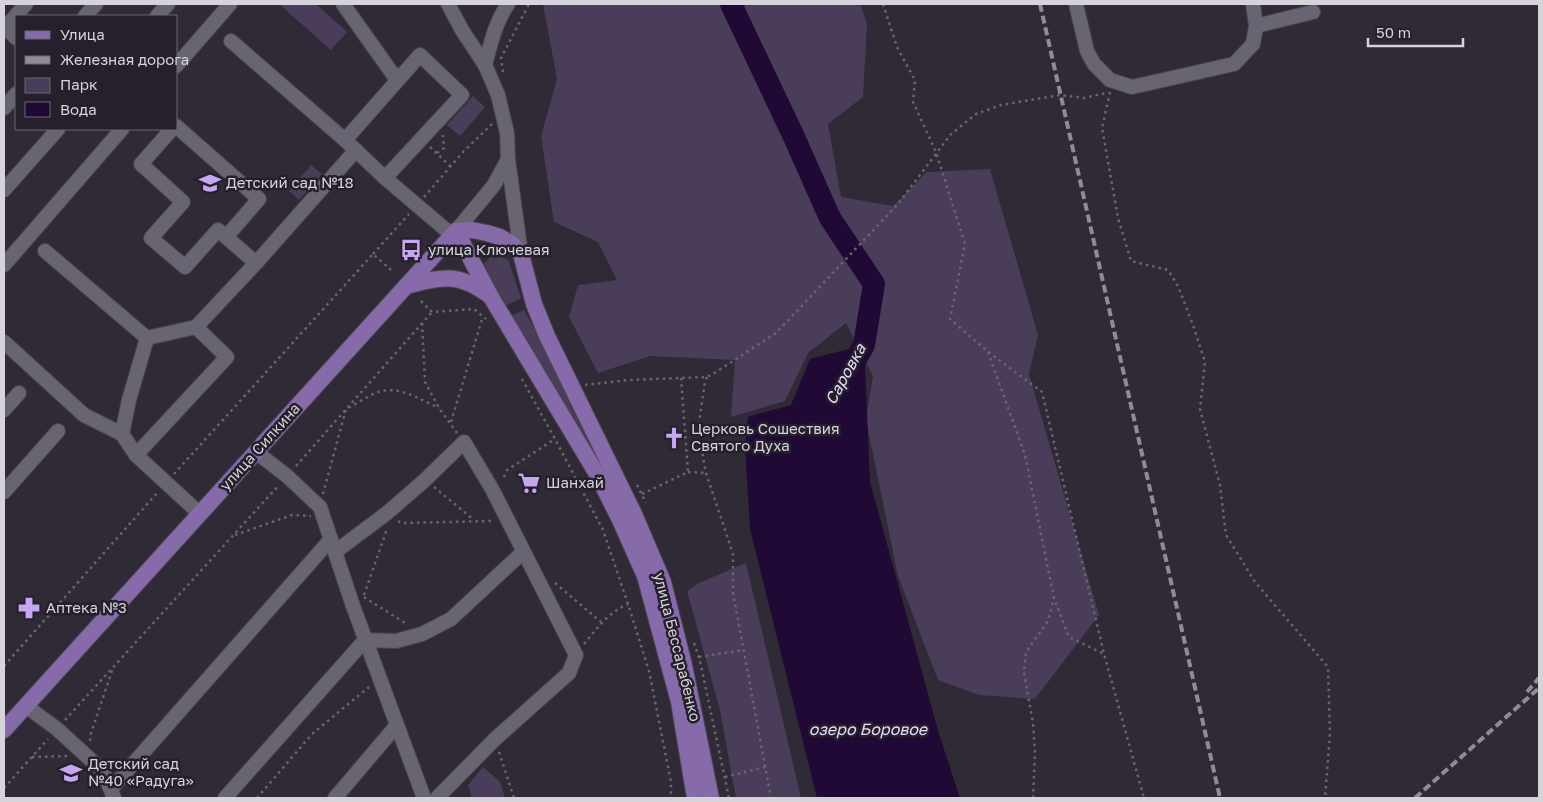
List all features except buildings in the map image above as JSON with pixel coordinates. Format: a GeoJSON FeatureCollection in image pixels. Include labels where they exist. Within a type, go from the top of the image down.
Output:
{"type":"FeatureCollection","features":[{"type":"Feature","properties":{"kind":"main road"},"geometry":{"type":"LineString","coordinates":[[454,233],[472,230],[500,237],[512,244],[521,254]]}},
{"type":"Feature","properties":{"kind":"main road","name":"улица Силкина"},"geometry":{"type":"LineString","coordinates":[[4,730],[454,233]]}},
{"type":"Feature","properties":{"kind":"main road","name":"улица Бессарабенко"},"geometry":{"type":"LineString","coordinates":[[454,233],[597,474],[620,520],[645,576],[699,777],[711,798]]}},
{"type":"Feature","properties":{"kind":"main road","name":"улица Бессарабенко"},"geometry":{"type":"LineString","coordinates":[[521,254],[534,304],[547,336],[634,514],[663,582],[684,665],[699,777],[695,798]]}},
{"type":"Feature","properties":{"kind":"main road","name":"улица Бессарабенко"},"geometry":{"type":"LineString","coordinates":[[406,286],[430,280],[454,278],[475,285],[491,296]]}},
{"type":"Feature","properties":{"kind":"street"},"geometry":{"type":"LineString","coordinates":[[15,15],[26,4]]}},
{"type":"Feature","properties":{"kind":"street"},"geometry":{"type":"LineString","coordinates":[[86,15],[96,4]]}},
{"type":"Feature","properties":{"kind":"street"},"geometry":{"type":"LineString","coordinates":[[158,15],[168,4]]}},
{"type":"Feature","properties":{"kind":"street"},"geometry":{"type":"LineString","coordinates":[[178,64],[230,4]]}},
{"type":"Feature","properties":{"kind":"street"},"geometry":{"type":"LineString","coordinates":[[343,4],[396,80]]}},
{"type":"Feature","properties":{"kind":"street","name":"улица Бессарабенко"},"geometry":{"type":"LineString","coordinates":[[448,4],[462,30],[485,65],[498,95],[507,133],[508,158],[521,254]]}},
{"type":"Feature","properties":{"kind":"street"},"geometry":{"type":"LineString","coordinates":[[485,65],[492,36],[500,15],[508,4]]}},
{"type":"Feature","properties":{"kind":"street"},"geometry":{"type":"LineString","coordinates":[[1076,4],[1087,51],[1094,64],[1110,80],[1132,87],[1234,64],[1252,44],[1256,26],[1253,4]]}},
{"type":"Feature","properties":{"kind":"street"},"geometry":{"type":"LineString","coordinates":[[1256,26],[1313,12]]}},
{"type":"Feature","properties":{"kind":"street"},"geometry":{"type":"LineString","coordinates":[[15,16],[4,27],[15,37]]}},
{"type":"Feature","properties":{"kind":"street"},"geometry":{"type":"LineString","coordinates":[[231,41],[345,140],[385,178],[454,233]]}},
{"type":"Feature","properties":{"kind":"street"},"geometry":{"type":"LineString","coordinates":[[345,140],[420,55],[462,95],[385,178]]}},
{"type":"Feature","properties":{"kind":"street"},"geometry":{"type":"LineString","coordinates":[[4,108],[15,95]]}},
{"type":"Feature","properties":{"kind":"street"},"geometry":{"type":"LineString","coordinates":[[178,128],[259,199],[226,236]]}},
{"type":"Feature","properties":{"kind":"street"},"geometry":{"type":"LineString","coordinates":[[4,190],[57,130]]}},
{"type":"Feature","properties":{"kind":"street"},"geometry":{"type":"LineString","coordinates":[[171,130],[141,164],[183,202],[151,238],[185,267],[218,230],[256,263]]}},
{"type":"Feature","properties":{"kind":"street"},"geometry":{"type":"LineString","coordinates":[[4,264],[115,131]]}},
{"type":"Feature","properties":{"kind":"street"},"geometry":{"type":"LineString","coordinates":[[147,338],[196,327],[256,263],[356,150]]}},
{"type":"Feature","properties":{"kind":"street","name":"улица Силкина"},"geometry":{"type":"LineString","coordinates":[[454,233],[494,185],[508,158]]}},
{"type":"Feature","properties":{"kind":"street"},"geometry":{"type":"LineString","coordinates":[[44,251],[147,338]]}},
{"type":"Feature","properties":{"kind":"street"},"geometry":{"type":"LineString","coordinates":[[136,455],[227,357],[196,327]]}},
{"type":"Feature","properties":{"kind":"street"},"geometry":{"type":"LineString","coordinates":[[122,434],[129,400],[147,338]]}},
{"type":"Feature","properties":{"kind":"street"},"geometry":{"type":"LineString","coordinates":[[4,342],[84,414],[122,434],[136,455],[200,514]]}},
{"type":"Feature","properties":{"kind":"street"},"geometry":{"type":"LineString","coordinates":[[4,410],[19,393]]}},
{"type":"Feature","properties":{"kind":"street"},"geometry":{"type":"LineString","coordinates":[[4,492],[58,431]]}},
{"type":"Feature","properties":{"kind":"street"},"geometry":{"type":"LineString","coordinates":[[26,706],[57,729],[103,771],[112,794],[333,546],[390,514],[464,442],[492,489],[576,655],[569,672],[495,739],[437,798]]}},
{"type":"Feature","properties":{"kind":"street"},"geometry":{"type":"LineString","coordinates":[[256,452],[287,476],[321,511],[333,546],[358,601],[365,640],[424,798]]}},
{"type":"Feature","properties":{"kind":"street"},"geometry":{"type":"LineString","coordinates":[[365,640],[396,641],[422,634],[451,618],[523,552]]}},
{"type":"Feature","properties":{"kind":"street"},"geometry":{"type":"LineString","coordinates":[[225,798],[365,640]]}},
{"type":"Feature","properties":{"kind":"street"},"geometry":{"type":"LineString","coordinates":[[335,798],[397,725]]}},
{"type":"Feature","properties":{"kind":"path"},"geometry":{"type":"LineString","coordinates":[[504,74],[501,58],[529,4]]}},
{"type":"Feature","properties":{"kind":"path"},"geometry":{"type":"LineString","coordinates":[[883,4],[897,47],[915,80],[913,102],[936,152],[965,244],[950,319],[987,351],[1042,392],[1104,654],[1144,798]]}},
{"type":"Feature","properties":{"kind":"path"},"geometry":{"type":"LineString","coordinates":[[771,798],[733,593],[733,554],[706,473],[698,429],[704,382],[707,378],[776,333],[898,204],[951,134],[976,114],[1001,104],[1060,95],[1084,98],[1132,87]]}},
{"type":"Feature","properties":{"kind":"path"},"geometry":{"type":"LineString","coordinates":[[1110,92],[1102,128],[1118,218],[1131,261],[1168,270],[1178,286],[1193,325],[1205,362],[1200,409],[1220,484],[1226,535],[1254,582],[1328,666],[1330,734],[1325,798]]}},
{"type":"Feature","properties":{"kind":"path"},"geometry":{"type":"LineString","coordinates":[[434,125],[443,134],[444,148],[437,153]]}},
{"type":"Feature","properties":{"kind":"path"},"geometry":{"type":"LineString","coordinates":[[422,138],[451,166]]}},
{"type":"Feature","properties":{"kind":"path"},"geometry":{"type":"LineString","coordinates":[[4,666],[373,254],[391,270]]}},
{"type":"Feature","properties":{"kind":"path"},"geometry":{"type":"LineString","coordinates":[[421,301],[432,312]]}},
{"type":"Feature","properties":{"kind":"path"},"geometry":{"type":"LineString","coordinates":[[4,788],[287,476],[432,312],[474,309],[489,321]]}},
{"type":"Feature","properties":{"kind":"path"},"geometry":{"type":"LineString","coordinates":[[451,423],[483,316]]}},
{"type":"Feature","properties":{"kind":"path"},"geometry":{"type":"LineString","coordinates":[[422,323],[425,382],[439,408],[464,442]]}},
{"type":"Feature","properties":{"kind":"path"},"geometry":{"type":"LineString","coordinates":[[987,351],[1025,455],[1054,598],[1069,637],[1104,654]]}},
{"type":"Feature","properties":{"kind":"path"},"geometry":{"type":"LineString","coordinates":[[518,371],[602,530],[649,671],[671,782],[671,798]]}},
{"type":"Feature","properties":{"kind":"path"},"geometry":{"type":"LineString","coordinates":[[681,378],[688,472]]}},
{"type":"Feature","properties":{"kind":"path"},"geometry":{"type":"LineString","coordinates":[[581,385],[629,380],[707,378]]}},
{"type":"Feature","properties":{"kind":"path"},"geometry":{"type":"LineString","coordinates":[[233,535],[292,515],[321,511],[346,409],[378,392],[390,390],[404,392],[439,408]]}},
{"type":"Feature","properties":{"kind":"path"},"geometry":{"type":"LineString","coordinates":[[504,477],[507,470],[555,439]]}},
{"type":"Feature","properties":{"kind":"path"},"geometry":{"type":"LineString","coordinates":[[642,494],[688,472],[706,473]]}},
{"type":"Feature","properties":{"kind":"path"},"geometry":{"type":"LineString","coordinates":[[425,480],[475,521]]}},
{"type":"Feature","properties":{"kind":"path"},"geometry":{"type":"LineString","coordinates":[[422,634],[358,601],[390,514],[401,523],[508,522]]}},
{"type":"Feature","properties":{"kind":"path"},"geometry":{"type":"LineString","coordinates":[[554,583],[601,622]]}},
{"type":"Feature","properties":{"kind":"path"},"geometry":{"type":"LineString","coordinates":[[1033,798],[1035,753],[1033,723],[1024,673],[1026,652],[1048,621],[1054,598]]}},
{"type":"Feature","properties":{"kind":"path"},"geometry":{"type":"LineString","coordinates":[[576,655],[601,622],[618,608],[628,604]]}},
{"type":"Feature","properties":{"kind":"path"},"geometry":{"type":"LineString","coordinates":[[699,657],[743,650]]}},
{"type":"Feature","properties":{"kind":"path"},"geometry":{"type":"LineString","coordinates":[[32,757],[88,758],[92,733],[114,666]]}},
{"type":"Feature","properties":{"kind":"path"},"geometry":{"type":"LineString","coordinates":[[257,798],[312,734],[380,679]]}},
{"type":"Feature","properties":{"kind":"path"},"geometry":{"type":"LineString","coordinates":[[495,739],[514,798]]}},
{"type":"Feature","properties":{"kind":"path"},"geometry":{"type":"LineString","coordinates":[[725,777],[765,767]]}},
{"type":"Feature","properties":{"kind":"green space"},"geometry":{"type":"Polygon","coordinates":[[[279,4],[316,4],[347,32],[331,50],[279,4]]]}},
{"type":"Feature","properties":{"kind":"green space"},"geometry":{"type":"Polygon","coordinates":[[[543,4],[741,4],[743,7],[748,4],[860,4],[867,24],[863,97],[828,124],[841,197],[893,206],[927,172],[990,169],[1038,335],[1029,374],[1099,615],[1035,699],[979,695],[938,680],[898,576],[866,420],[873,376],[846,323],[808,353],[785,401],[731,417],[735,360],[650,356],[598,373],[569,317],[578,285],[617,280],[598,242],[554,222],[541,136],[557,79],[543,4]]]}},
{"type":"Feature","properties":{"kind":"green space"},"geometry":{"type":"Polygon","coordinates":[[[473,96],[485,107],[460,136],[447,125],[473,96]]]}},
{"type":"Feature","properties":{"kind":"green space"},"geometry":{"type":"Polygon","coordinates":[[[311,165],[322,174],[299,200],[289,191],[311,165]]]}},
{"type":"Feature","properties":{"kind":"green space"},"geometry":{"type":"Polygon","coordinates":[[[492,255],[508,259],[521,298],[503,307],[483,265],[492,255]]]}},
{"type":"Feature","properties":{"kind":"green space"},"geometry":{"type":"Polygon","coordinates":[[[524,310],[552,360],[628,511],[509,317],[524,310]]]}},
{"type":"Feature","properties":{"kind":"green space"},"geometry":{"type":"Polygon","coordinates":[[[746,563],[801,798],[736,798],[720,710],[687,591],[699,583],[746,563]]]}},
{"type":"Feature","properties":{"kind":"green space"},"geometry":{"type":"Polygon","coordinates":[[[483,767],[500,782],[505,798],[472,798],[468,785],[483,767]]]}},
{"type":"Feature","properties":{"kind":"water","name":"озеро Боровое"},"geometry":{"type":"Polygon","coordinates":[[[864,345],[870,482],[939,734],[960,798],[817,798],[750,529],[745,447],[748,417],[791,405],[810,359],[864,345]]]}},
{"type":"Feature","properties":{"kind":"waterway","name":"Саровка"},"geometry":{"type":"LineString","coordinates":[[731,4],[830,218],[874,284],[864,345],[850,370]]}},
{"type":"Feature","properties":{"kind":"railway"},"geometry":{"type":"LineString","coordinates":[[1040,4],[1220,798]]}},
{"type":"Feature","properties":{"kind":"railway"},"geometry":{"type":"LineString","coordinates":[[1527,692],[1539,678]]}},
{"type":"Feature","properties":{"kind":"railway"},"geometry":{"type":"LineString","coordinates":[[1415,798],[1539,688]]}},
{"type":"Feature","properties":{"kind":"place","name":"Детский сад №18"},"geometry":{"type":"Point","coordinates":[210,183]}},
{"type":"Feature","properties":{"kind":"place","name":"улица Ключевая"},"geometry":{"type":"Point","coordinates":[411,250]}},
{"type":"Feature","properties":{"kind":"place","name":"Церковь Сошествия Святого Духа"},"geometry":{"type":"Point","coordinates":[674,438]}},
{"type":"Feature","properties":{"kind":"place","name":"Шанхай"},"geometry":{"type":"Point","coordinates":[529,483]}},
{"type":"Feature","properties":{"kind":"place","name":"Аптека №3"},"geometry":{"type":"Point","coordinates":[29,608]}},
{"type":"Feature","properties":{"kind":"place","name":"Детский сад №40 «Радуга»"},"geometry":{"type":"Point","coordinates":[71,773]}}]}
